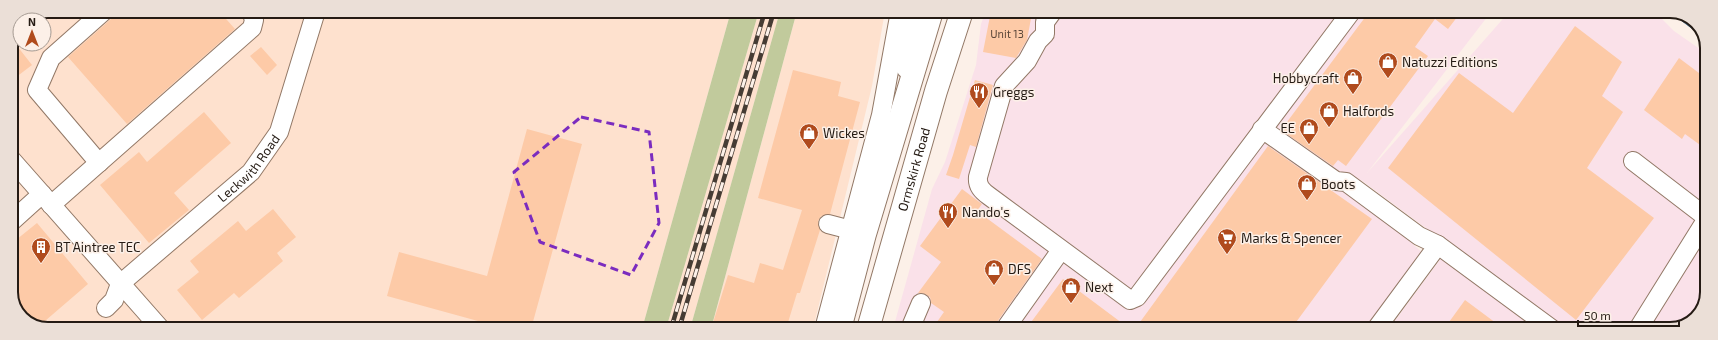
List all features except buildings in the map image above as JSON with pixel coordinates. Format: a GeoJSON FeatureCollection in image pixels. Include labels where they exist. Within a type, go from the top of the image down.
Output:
{"type":"FeatureCollection","features":[{"type":"Feature","properties":{"kind":"highway"},"geometry":{"type":"LineString","coordinates":[[842,322],[865,234],[930,18]]}},
{"type":"Feature","properties":{"kind":"highway","name":"Ormskirk Road"},"geometry":{"type":"LineString","coordinates":[[870,322],[936,91],[960,18]]}},
{"type":"Feature","properties":{"kind":"street"},"geometry":{"type":"LineString","coordinates":[[96,18],[51,58],[36,90],[99,163]]}},
{"type":"Feature","properties":{"kind":"street"},"geometry":{"type":"LineString","coordinates":[[18,218],[99,163],[252,28],[253,18]]}},
{"type":"Feature","properties":{"kind":"street","name":"Leckwith Road"},"geometry":{"type":"LineString","coordinates":[[120,284],[251,172],[278,132],[314,18]]}},
{"type":"Feature","properties":{"kind":"street"},"geometry":{"type":"LineString","coordinates":[[826,322],[881,114],[899,18]]}},
{"type":"Feature","properties":{"kind":"street"},"geometry":{"type":"LineString","coordinates":[[890,151],[910,47],[912,33],[910,18]]}},
{"type":"Feature","properties":{"kind":"street"},"geometry":{"type":"LineString","coordinates":[[1048,18],[1045,22],[1045,34],[1038,41],[1027,62],[1004,86],[978,177],[978,183],[982,191],[1128,300],[1135,299],[1345,18]]}},
{"type":"Feature","properties":{"kind":"street"},"geometry":{"type":"LineString","coordinates":[[1262,129],[1336,181],[1346,182],[1419,236],[1438,245],[1542,322]]}},
{"type":"Feature","properties":{"kind":"street"},"geometry":{"type":"LineString","coordinates":[[1633,162],[1700,213]]}},
{"type":"Feature","properties":{"kind":"street"},"geometry":{"type":"LineString","coordinates":[[18,167],[155,322]]}},
{"type":"Feature","properties":{"kind":"street"},"geometry":{"type":"LineString","coordinates":[[828,224],[851,230]]}},
{"type":"Feature","properties":{"kind":"street"},"geometry":{"type":"LineString","coordinates":[[1642,322],[1700,228]]}},
{"type":"Feature","properties":{"kind":"street"},"geometry":{"type":"LineString","coordinates":[[1381,322],[1438,245]]}},
{"type":"Feature","properties":{"kind":"street"},"geometry":{"type":"LineString","coordinates":[[1010,322],[1061,250]]}},
{"type":"Feature","properties":{"kind":"street"},"geometry":{"type":"LineString","coordinates":[[106,308],[114,300],[120,284]]}},
{"type":"Feature","properties":{"kind":"street"},"geometry":{"type":"LineString","coordinates":[[913,322],[921,303]]}},
{"type":"Feature","properties":{"kind":"highlighted area"},"geometry":{"type":"Polygon","coordinates":[[[581,117],[649,132],[659,223],[631,275],[540,242],[514,172],[581,117]]]}},
{"type":"Feature","properties":{"kind":"shaded area"},"geometry":{"type":"Polygon","coordinates":[[[52,18],[729,18],[644,322],[48,322],[37,320],[30,316],[20,303],[18,294],[18,52],[52,52],[52,18]]]}},
{"type":"Feature","properties":{"kind":"shaded area"},"geometry":{"type":"Polygon","coordinates":[[[757,18],[778,18],[692,322],[668,322],[757,18]]]}},
{"type":"Feature","properties":{"kind":"shaded area"},"geometry":{"type":"Polygon","coordinates":[[[795,18],[884,18],[872,86],[815,322],[713,322],[795,18]]]}},
{"type":"Feature","properties":{"kind":"shaded area"},"geometry":{"type":"Polygon","coordinates":[[[983,18],[1486,18],[1367,173],[1504,18],[1661,18],[1674,31],[1700,49],[1700,292],[1696,307],[1685,318],[1670,322],[1394,322],[1450,246],[1361,180],[1353,191],[1424,254],[1373,322],[895,322],[932,189],[945,162],[976,65],[981,24],[983,18]]]}},
{"type":"Feature","properties":{"kind":"green space"},"geometry":{"type":"Polygon","coordinates":[[[729,18],[757,18],[668,322],[644,322],[729,18]]]}},
{"type":"Feature","properties":{"kind":"green space"},"geometry":{"type":"Polygon","coordinates":[[[778,18],[795,18],[713,322],[692,322],[778,18]]]}},
{"type":"Feature","properties":{"kind":"water"},"geometry":{"type":"Polygon","coordinates":[[[1681,20],[1685,22],[1693,29],[1681,20]]]}},
{"type":"Feature","properties":{"kind":"railway"},"geometry":{"type":"LineString","coordinates":[[673,322],[763,18]]}},
{"type":"Feature","properties":{"kind":"railway"},"geometry":{"type":"LineString","coordinates":[[681,322],[772,18]]}},
{"type":"Feature","properties":{"kind":"place","name":"Natuzzi Editions"},"geometry":{"type":"Point","coordinates":[1388,79]}},
{"type":"Feature","properties":{"kind":"place","name":"Hobbycraft"},"geometry":{"type":"Point","coordinates":[1353,95]}},
{"type":"Feature","properties":{"kind":"place","name":"Greggs"},"geometry":{"type":"Point","coordinates":[979,109]}},
{"type":"Feature","properties":{"kind":"place","name":"Halfords"},"geometry":{"type":"Point","coordinates":[1329,128]}},
{"type":"Feature","properties":{"kind":"place","name":"EE"},"geometry":{"type":"Point","coordinates":[1309,145]}},
{"type":"Feature","properties":{"kind":"place","name":"Wickes"},"geometry":{"type":"Point","coordinates":[809,150]}},
{"type":"Feature","properties":{"kind":"place","name":"Boots"},"geometry":{"type":"Point","coordinates":[1307,201]}},
{"type":"Feature","properties":{"kind":"place","name":"Nando's"},"geometry":{"type":"Point","coordinates":[948,229]}},
{"type":"Feature","properties":{"kind":"place","name":"Marks & Spencer"},"geometry":{"type":"Point","coordinates":[1227,255]}},
{"type":"Feature","properties":{"kind":"place","name":"BT Aintree TEC"},"geometry":{"type":"Point","coordinates":[41,264]}},
{"type":"Feature","properties":{"kind":"place","name":"DFS"},"geometry":{"type":"Point","coordinates":[994,286]}},
{"type":"Feature","properties":{"kind":"place","name":"Next"},"geometry":{"type":"Point","coordinates":[1071,304]}}]}
